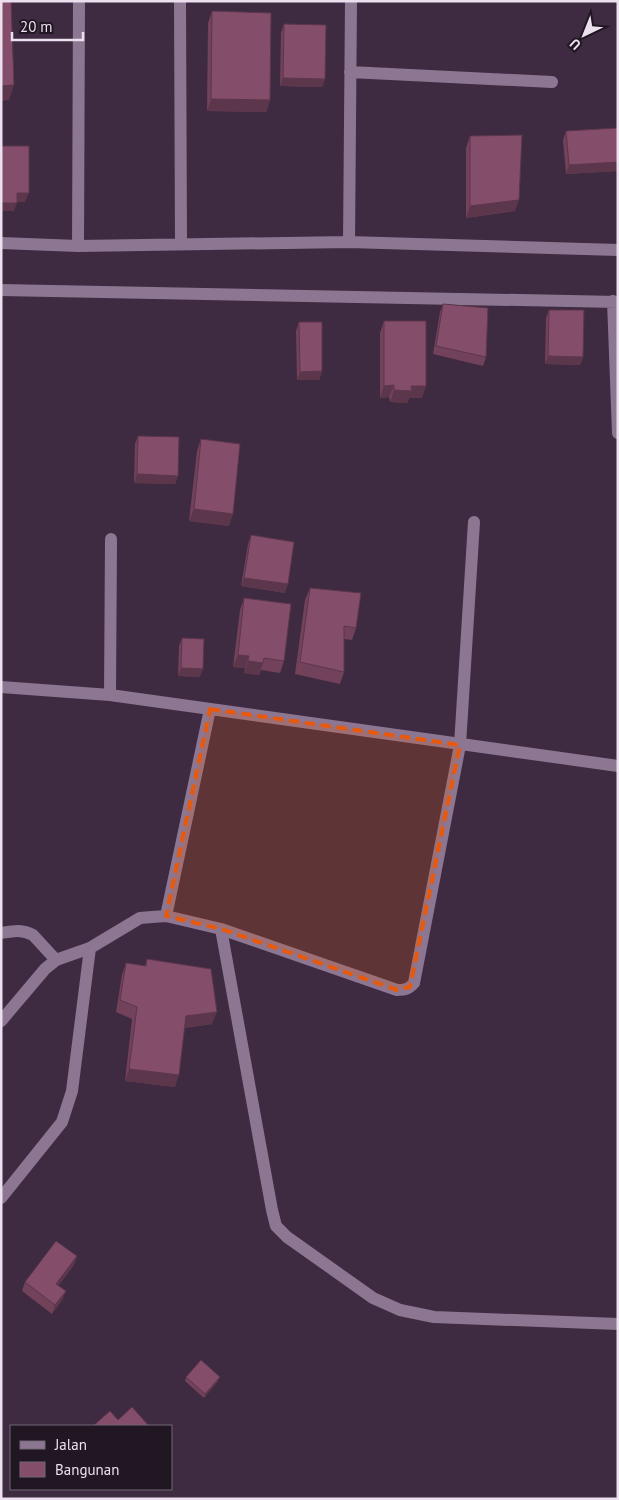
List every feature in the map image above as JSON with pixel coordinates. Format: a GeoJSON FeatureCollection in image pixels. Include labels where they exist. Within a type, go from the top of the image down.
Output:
{"type":"FeatureCollection","features":[{"type":"Feature","properties":{"kind":"street"},"geometry":{"type":"LineString","coordinates":[[78,246],[79,1]]}},
{"type":"Feature","properties":{"kind":"street"},"geometry":{"type":"LineString","coordinates":[[180,1],[181,244]]}},
{"type":"Feature","properties":{"kind":"street"},"geometry":{"type":"LineString","coordinates":[[349,242],[351,1]]}},
{"type":"Feature","properties":{"kind":"street"},"geometry":{"type":"LineString","coordinates":[[350,72],[552,82]]}},
{"type":"Feature","properties":{"kind":"street"},"geometry":{"type":"LineString","coordinates":[[1,243],[78,246],[349,242],[618,250]]}},
{"type":"Feature","properties":{"kind":"street"},"geometry":{"type":"LineString","coordinates":[[1,290],[616,301],[618,433]]}},
{"type":"Feature","properties":{"kind":"street"},"geometry":{"type":"LineString","coordinates":[[1,1021],[44,969],[56,960],[90,948],[140,918],[166,916],[221,930],[397,990],[406,990],[414,983],[460,745],[474,522]]}},
{"type":"Feature","properties":{"kind":"street"},"geometry":{"type":"LineString","coordinates":[[110,695],[111,539]]}},
{"type":"Feature","properties":{"kind":"street"},"geometry":{"type":"LineString","coordinates":[[1,687],[110,695],[618,766]]}},
{"type":"Feature","properties":{"kind":"street"},"geometry":{"type":"LineString","coordinates":[[166,916],[210,709]]}},
{"type":"Feature","properties":{"kind":"street"},"geometry":{"type":"LineString","coordinates":[[1,933],[20,930],[28,932],[56,960]]}},
{"type":"Feature","properties":{"kind":"street"},"geometry":{"type":"LineString","coordinates":[[221,930],[272,1210],[276,1226],[287,1237],[373,1298],[400,1310],[434,1317],[618,1324]]}},
{"type":"Feature","properties":{"kind":"street"},"geometry":{"type":"LineString","coordinates":[[1,1198],[62,1122],[72,1091],[90,948]]}},
{"type":"Feature","properties":{"kind":"highlighted area"},"geometry":{"type":"Polygon","coordinates":[[[210,709],[460,745],[410,987],[397,990],[221,929],[166,916],[210,709]]]}},
{"type":"Feature","properties":{"kind":"building"},"geometry":{"type":"Polygon","coordinates":[[[1,1],[11,1],[14,85],[1,86],[1,1]]]}},
{"type":"Feature","properties":{"kind":"building"},"geometry":{"type":"Polygon","coordinates":[[[212,11],[271,13],[270,100],[211,99],[212,11]]]}},
{"type":"Feature","properties":{"kind":"building"},"geometry":{"type":"Polygon","coordinates":[[[284,24],[326,25],[325,79],[283,78],[284,24]]]}},
{"type":"Feature","properties":{"kind":"building"},"geometry":{"type":"Polygon","coordinates":[[[618,128],[618,162],[569,165],[566,131],[618,128]]]}},
{"type":"Feature","properties":{"kind":"building"},"geometry":{"type":"Polygon","coordinates":[[[522,135],[519,200],[470,206],[470,136],[522,135]]]}},
{"type":"Feature","properties":{"kind":"building"},"geometry":{"type":"Polygon","coordinates":[[[1,146],[29,146],[29,193],[17,193],[17,203],[1,203],[1,146]]]}},
{"type":"Feature","properties":{"kind":"building"},"geometry":{"type":"Polygon","coordinates":[[[443,304],[488,308],[486,357],[436,346],[443,304]]]}},
{"type":"Feature","properties":{"kind":"building"},"geometry":{"type":"Polygon","coordinates":[[[549,310],[584,310],[583,357],[548,356],[549,310]]]}},
{"type":"Feature","properties":{"kind":"building"},"geometry":{"type":"Polygon","coordinates":[[[384,321],[426,321],[426,386],[411,386],[412,391],[394,390],[394,385],[384,386],[384,321]]]}},
{"type":"Feature","properties":{"kind":"building"},"geometry":{"type":"Polygon","coordinates":[[[299,322],[322,322],[322,371],[300,372],[299,322]]]}},
{"type":"Feature","properties":{"kind":"building"},"geometry":{"type":"Polygon","coordinates":[[[138,436],[179,437],[178,476],[137,474],[138,436]]]}},
{"type":"Feature","properties":{"kind":"building"},"geometry":{"type":"Polygon","coordinates":[[[201,439],[240,444],[233,514],[194,509],[201,439]]]}},
{"type":"Feature","properties":{"kind":"building"},"geometry":{"type":"Polygon","coordinates":[[[251,535],[294,542],[288,584],[244,578],[251,535]]]}},
{"type":"Feature","properties":{"kind":"building"},"geometry":{"type":"Polygon","coordinates":[[[310,588],[361,593],[356,628],[344,626],[344,672],[300,662],[310,588]]]}},
{"type":"Feature","properties":{"kind":"building"},"geometry":{"type":"Polygon","coordinates":[[[244,598],[291,604],[284,661],[264,658],[263,663],[248,661],[249,656],[238,655],[244,598]]]}},
{"type":"Feature","properties":{"kind":"building"},"geometry":{"type":"Polygon","coordinates":[[[182,638],[204,639],[203,669],[181,668],[182,638]]]}},
{"type":"Feature","properties":{"kind":"building"},"geometry":{"type":"Polygon","coordinates":[[[147,959],[211,969],[217,1012],[186,1016],[179,1075],[129,1069],[137,1007],[120,1000],[126,963],[146,966],[147,959]]]}},
{"type":"Feature","properties":{"kind":"building"},"geometry":{"type":"Polygon","coordinates":[[[56,1241],[77,1256],[56,1284],[66,1291],[55,1305],[25,1282],[56,1241]]]}},
{"type":"Feature","properties":{"kind":"building"},"geometry":{"type":"Polygon","coordinates":[[[201,1360],[220,1377],[205,1394],[186,1377],[201,1360]]]}},
{"type":"Feature","properties":{"kind":"building"},"geometry":{"type":"Polygon","coordinates":[[[132,1407],[148,1425],[94,1425],[110,1411],[118,1420],[132,1407]]]}}]}
